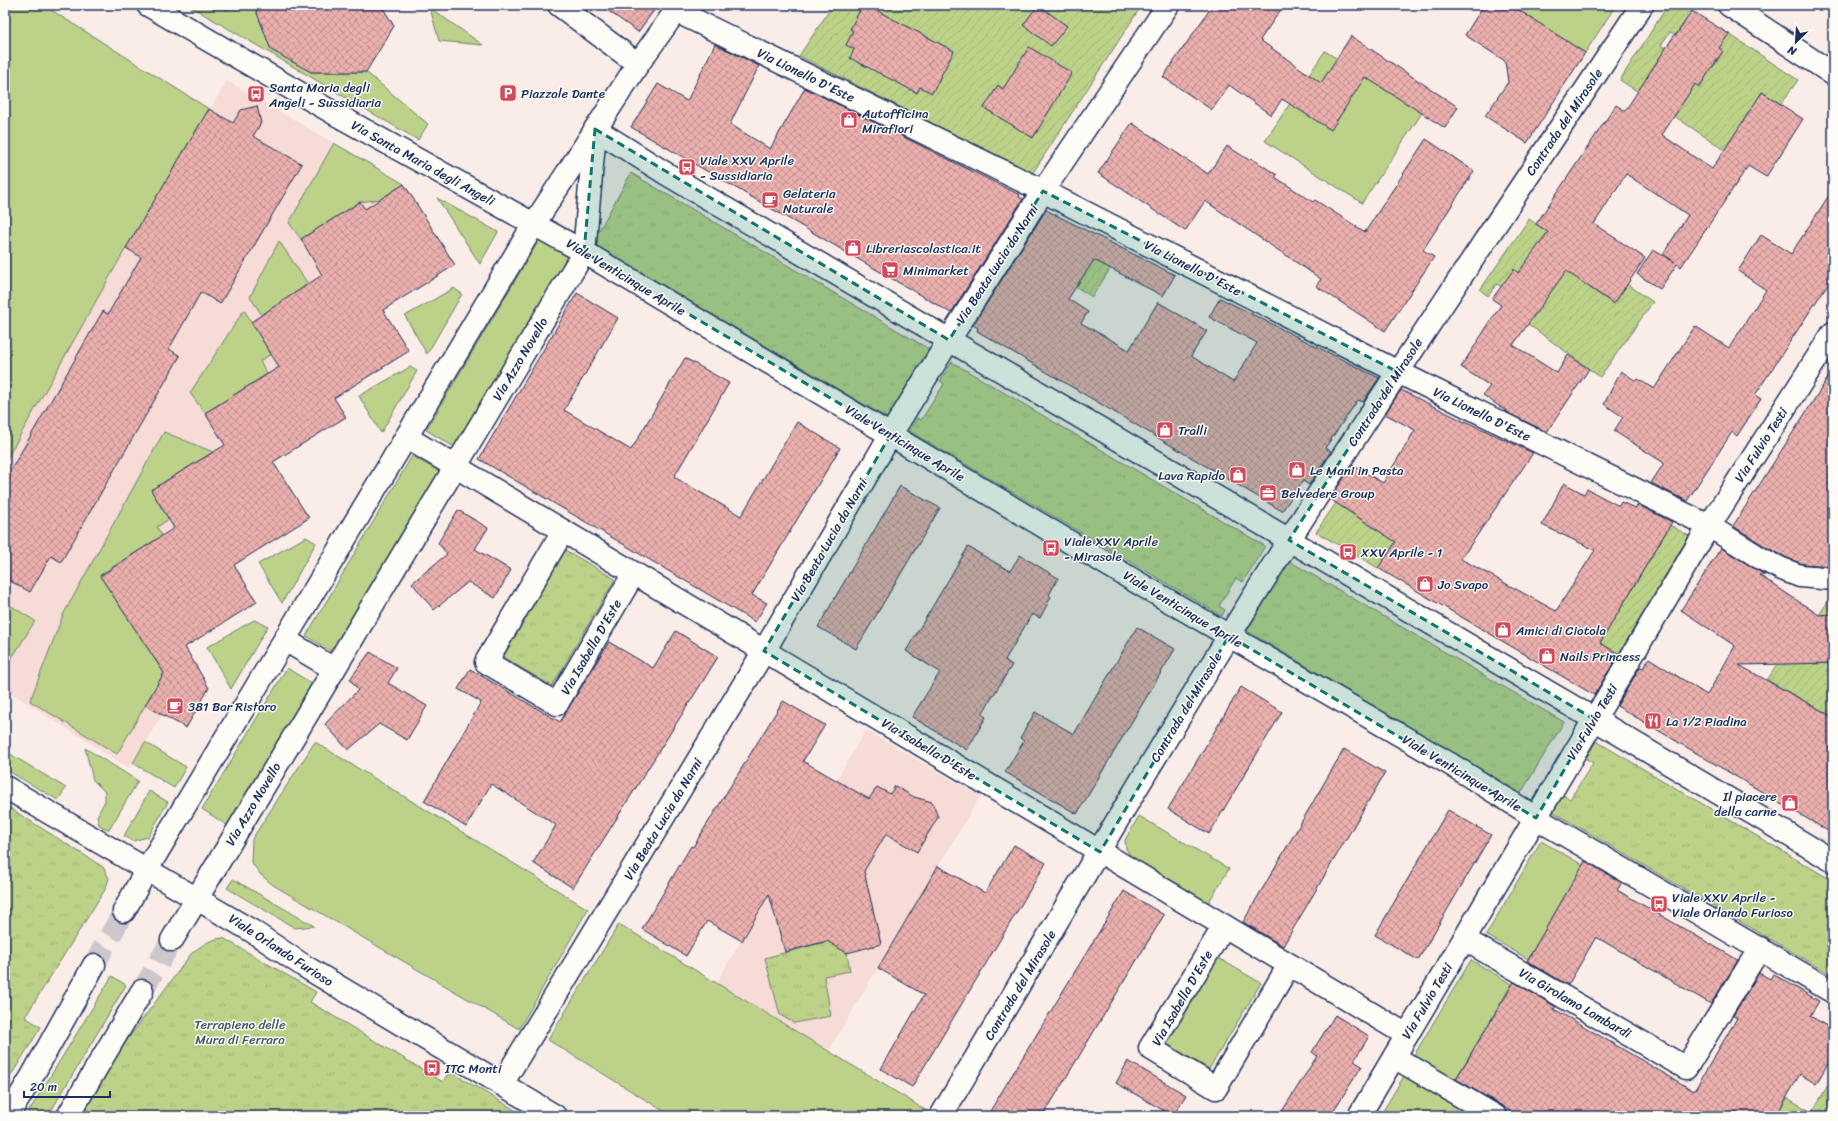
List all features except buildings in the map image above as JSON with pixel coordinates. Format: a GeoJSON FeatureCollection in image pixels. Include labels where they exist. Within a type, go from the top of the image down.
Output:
{"type":"FeatureCollection","features":[{"type":"Feature","properties":{"kind":"street","name":"Via Santa Maria degli Angeli"},"geometry":{"type":"LineString","coordinates":[[148,5],[337,115],[534,224]]}},
{"type":"Feature","properties":{"kind":"street"},"geometry":{"type":"LineString","coordinates":[[560,5],[638,64]]}},
{"type":"Feature","properties":{"kind":"street","name":"Via Beata Lucia da Narni"},"geometry":{"type":"LineString","coordinates":[[502,1084],[764,651],[891,434],[949,340],[1043,191],[1168,5]]}},
{"type":"Feature","properties":{"kind":"street","name":"Contrada del Mirasole"},"geometry":{"type":"LineString","coordinates":[[941,1116],[1229,636],[1289,540],[1398,372],[1642,5]]}},
{"type":"Feature","properties":{"kind":"street"},"geometry":{"type":"LineString","coordinates":[[1729,5],[1833,74]]}},
{"type":"Feature","properties":{"kind":"street"},"geometry":{"type":"LineString","coordinates":[[124,911],[147,869],[534,224],[638,64],[678,8]]}},
{"type":"Feature","properties":{"kind":"street","name":"Via Lionello D'Este"},"geometry":{"type":"LineString","coordinates":[[678,8],[1043,191],[1398,372],[1709,526],[1762,559],[1782,569],[1800,576],[1815,579],[1833,579]]}},
{"type":"Feature","properties":{"kind":"street"},"geometry":{"type":"LineString","coordinates":[[584,252],[595,129]]}},
{"type":"Feature","properties":{"kind":"street"},"geometry":{"type":"LineString","coordinates":[[595,129],[665,173],[1833,861]]}},
{"type":"Feature","properties":{"kind":"street","name":"Viale Venticinque Aprile"},"geometry":{"type":"LineString","coordinates":[[534,224],[584,252],[1229,636],[1450,764],[1536,818],[1833,992]]}},
{"type":"Feature","properties":{"kind":"street","name":"Via Azzo Novello"},"geometry":{"type":"LineString","coordinates":[[172,940],[584,252]]}},
{"type":"Feature","properties":{"kind":"street","name":"Via Fulvio Testi"},"geometry":{"type":"LineString","coordinates":[[1359,1116],[1709,526],[1833,333]]}},
{"type":"Feature","properties":{"kind":"street"},"geometry":{"type":"LineString","coordinates":[[406,437],[456,466]]}},
{"type":"Feature","properties":{"kind":"street","name":"Via Isabella D'Este"},"geometry":{"type":"LineString","coordinates":[[456,466],[1407,1035]]}},
{"type":"Feature","properties":{"kind":"street","name":"Via Isabella D'Este"},"geometry":{"type":"LineString","coordinates":[[563,531],[486,662],[558,704],[634,573]]}},
{"type":"Feature","properties":{"kind":"street"},"geometry":{"type":"LineString","coordinates":[[285,640],[334,669]]}},
{"type":"Feature","properties":{"kind":"street","name":"Viale Orlando Furioso"},"geometry":{"type":"LineString","coordinates":[[5,787],[197,898],[252,931],[304,966],[555,1116]]}},
{"type":"Feature","properties":{"kind":"street","name":"Via Isabella D'Este"},"geometry":{"type":"LineString","coordinates":[[1224,926],[1150,1048],[1216,1088],[1289,965]]}},
{"type":"Feature","properties":{"kind":"street","name":"Via Girolamo Lombardi"},"geometry":{"type":"LineString","coordinates":[[1464,939],[1686,1068],[1760,948]]}},
{"type":"Feature","properties":{"kind":"street"},"geometry":{"type":"LineString","coordinates":[[8,1116],[94,966]]}},
{"type":"Feature","properties":{"kind":"street"},"geometry":{"type":"LineString","coordinates":[[68,1116],[142,991]]}},
{"type":"Feature","properties":{"kind":"street"},"geometry":{"type":"LineString","coordinates":[[1394,1057],[1494,1116]]}},
{"type":"Feature","properties":{"kind":"highlighted area"},"geometry":{"type":"Polygon","coordinates":[[[595,129],[949,340],[1043,191],[1398,372],[1289,540],[1594,719],[1536,818],[1229,636],[1100,852],[764,651],[891,434],[584,252],[595,129]]]}},
{"type":"Feature","properties":{"kind":"shaded area"},"geometry":{"type":"Polygon","coordinates":[[[227,81],[404,184],[374,294],[409,351],[347,389],[335,371],[273,462],[309,518],[222,546],[257,602],[199,638],[186,619],[183,644],[209,688],[186,728],[162,715],[129,768],[5,689],[5,462],[126,248],[227,81]]]}},
{"type":"Feature","properties":{"kind":"shaded area"},"geometry":{"type":"Polygon","coordinates":[[[866,730],[980,796],[829,1050],[716,983],[866,730]]]}},
{"type":"Feature","properties":{"kind":"green space"},"geometry":{"type":"Polygon","coordinates":[[[5,5],[43,5],[209,109],[126,248],[5,462],[5,5]]]}},
{"type":"Feature","properties":{"kind":"green space"},"geometry":{"type":"Polygon","coordinates":[[[188,5],[225,5],[226,10],[243,5],[259,5],[311,72],[366,72],[428,124],[418,140],[188,5]]]}},
{"type":"Feature","properties":{"kind":"green space"},"geometry":{"type":"Polygon","coordinates":[[[833,5],[1142,5],[1032,174],[799,56],[833,5]]]}},
{"type":"Feature","properties":{"kind":"green space"},"geometry":{"type":"Polygon","coordinates":[[[1511,5],[1616,5],[1585,53],[1511,5]]]}},
{"type":"Feature","properties":{"kind":"green space"},"geometry":{"type":"Polygon","coordinates":[[[1668,5],[1683,5],[1692,11],[1676,35],[1670,32],[1661,45],[1666,48],[1646,78],[1683,102],[1695,84],[1700,87],[1707,75],[1703,71],[1713,67],[1723,51],[1719,48],[1729,34],[1798,80],[1781,104],[1762,92],[1725,150],[1620,80],[1668,5]]]}},
{"type":"Feature","properties":{"kind":"green space"},"geometry":{"type":"Polygon","coordinates":[[[430,8],[483,45],[439,41],[430,8]]]}},
{"type":"Feature","properties":{"kind":"green space"},"geometry":{"type":"Polygon","coordinates":[[[1325,51],[1422,113],[1362,203],[1265,141],[1325,51]]]}},
{"type":"Feature","properties":{"kind":"green space"},"geometry":{"type":"Polygon","coordinates":[[[334,143],[404,184],[381,199],[360,202],[301,239],[289,223],[334,143]]]}},
{"type":"Feature","properties":{"kind":"green space"},"geometry":{"type":"Polygon","coordinates":[[[631,173],[929,349],[887,418],[592,243],[631,173]]]}},
{"type":"Feature","properties":{"kind":"green space"},"geometry":{"type":"Polygon","coordinates":[[[437,198],[498,232],[480,264],[437,198]]]}},
{"type":"Feature","properties":{"kind":"green space"},"geometry":{"type":"Polygon","coordinates":[[[1529,219],[1595,265],[1583,283],[1613,304],[1627,284],[1653,302],[1600,377],[1528,324],[1518,273],[1514,270],[1501,287],[1497,284],[1488,296],[1480,290],[1529,219]]]}},
{"type":"Feature","properties":{"kind":"green space"},"geometry":{"type":"Polygon","coordinates":[[[539,240],[569,257],[456,448],[426,430],[539,240]]]}},
{"type":"Feature","properties":{"kind":"green space"},"geometry":{"type":"Polygon","coordinates":[[[279,241],[308,284],[262,315],[250,297],[279,241]]]}},
{"type":"Feature","properties":{"kind":"green space"},"geometry":{"type":"Polygon","coordinates":[[[1107,241],[1123,249],[1092,297],[1072,284],[1091,264],[1107,241]]]}},
{"type":"Feature","properties":{"kind":"green space"},"geometry":{"type":"Polygon","coordinates":[[[454,288],[462,294],[427,354],[405,316],[454,288]]]}},
{"type":"Feature","properties":{"kind":"green space"},"geometry":{"type":"Polygon","coordinates":[[[244,310],[271,354],[260,361],[267,374],[205,413],[190,393],[244,310]]]}},
{"type":"Feature","properties":{"kind":"green space"},"geometry":{"type":"Polygon","coordinates":[[[952,362],[1265,546],[1243,582],[1236,578],[1219,606],[1225,610],[1222,616],[909,431],[917,418],[921,420],[944,384],[940,381],[952,362]]]}},
{"type":"Feature","properties":{"kind":"green space"},"geometry":{"type":"Polygon","coordinates":[[[410,367],[417,371],[381,433],[359,396],[410,367]]]}},
{"type":"Feature","properties":{"kind":"green space"},"geometry":{"type":"Polygon","coordinates":[[[164,432],[213,452],[151,490],[169,519],[157,527],[162,536],[100,575],[164,673],[117,754],[30,701],[63,615],[164,432]]]}},
{"type":"Feature","properties":{"kind":"green space"},"geometry":{"type":"Polygon","coordinates":[[[412,456],[440,472],[333,652],[306,636],[412,456]]]}},
{"type":"Feature","properties":{"kind":"green space"},"geometry":{"type":"Polygon","coordinates":[[[1336,503],[1396,542],[1378,568],[1316,532],[1336,503]]]}},
{"type":"Feature","properties":{"kind":"green space"},"geometry":{"type":"Polygon","coordinates":[[[1670,525],[1689,536],[1619,654],[1600,643],[1670,525]]]}},
{"type":"Feature","properties":{"kind":"green space"},"geometry":{"type":"Polygon","coordinates":[[[306,537],[316,543],[282,603],[258,564],[306,537]]]}},
{"type":"Feature","properties":{"kind":"green space"},"geometry":{"type":"Polygon","coordinates":[[[565,550],[615,579],[552,686],[503,657],[565,550]]]}},
{"type":"Feature","properties":{"kind":"green space"},"geometry":{"type":"Polygon","coordinates":[[[1289,561],[1564,722],[1521,793],[1247,631],[1289,561]]]}},
{"type":"Feature","properties":{"kind":"green space"},"geometry":{"type":"Polygon","coordinates":[[[1831,597],[1833,597],[1833,614],[1819,615],[1831,597]]]}},
{"type":"Feature","properties":{"kind":"green space"},"geometry":{"type":"Polygon","coordinates":[[[5,602],[35,621],[5,669],[5,602]]]}},
{"type":"Feature","properties":{"kind":"green space"},"geometry":{"type":"Polygon","coordinates":[[[254,620],[268,626],[231,689],[207,647],[254,620]]]}},
{"type":"Feature","properties":{"kind":"green space"},"geometry":{"type":"Polygon","coordinates":[[[1789,648],[1815,664],[1833,663],[1833,717],[1767,680],[1789,648]]]}},
{"type":"Feature","properties":{"kind":"green space"},"geometry":{"type":"Polygon","coordinates":[[[287,668],[314,685],[228,826],[202,809],[287,668]]]}},
{"type":"Feature","properties":{"kind":"green space"},"geometry":{"type":"Polygon","coordinates":[[[1596,741],[1833,881],[1833,976],[1553,812],[1563,795],[1570,799],[1593,763],[1586,759],[1596,741]]]}},
{"type":"Feature","properties":{"kind":"green space"},"geometry":{"type":"Polygon","coordinates":[[[145,742],[186,767],[174,788],[133,763],[145,742]]]}},
{"type":"Feature","properties":{"kind":"green space"},"geometry":{"type":"Polygon","coordinates":[[[315,742],[588,909],[519,1029],[273,885],[261,875],[251,862],[252,839],[315,742]]]}},
{"type":"Feature","properties":{"kind":"green space"},"geometry":{"type":"Polygon","coordinates":[[[85,748],[138,781],[109,830],[99,825],[97,816],[105,801],[105,792],[93,780],[85,748]]]}},
{"type":"Feature","properties":{"kind":"green space"},"geometry":{"type":"Polygon","coordinates":[[[5,751],[66,788],[58,800],[5,769],[5,751]]]}},
{"type":"Feature","properties":{"kind":"green space"},"geometry":{"type":"Polygon","coordinates":[[[149,791],[168,802],[148,837],[133,841],[124,836],[149,791]]]}},
{"type":"Feature","properties":{"kind":"green space"},"geometry":{"type":"Polygon","coordinates":[[[5,805],[103,867],[109,878],[106,888],[25,1017],[41,1027],[5,1085],[5,805]]]}},
{"type":"Feature","properties":{"kind":"green space"},"geometry":{"type":"Polygon","coordinates":[[[1139,816],[1229,869],[1207,905],[1135,862],[1126,849],[1125,840],[1139,816]]]}},
{"type":"Feature","properties":{"kind":"green space"},"geometry":{"type":"Polygon","coordinates":[[[1541,841],[1583,865],[1528,959],[1486,935],[1541,841]]]}},
{"type":"Feature","properties":{"kind":"green space"},"geometry":{"type":"Polygon","coordinates":[[[233,879],[314,926],[295,928],[227,888],[233,879]]]}},
{"type":"Feature","properties":{"kind":"green space"},"geometry":{"type":"Polygon","coordinates":[[[619,924],[906,1098],[928,1112],[926,1116],[672,1116],[548,1040],[619,924]]]}},
{"type":"Feature","properties":{"kind":"green space","name":"Terrapieno delle Mura di Ferrara"},"geometry":{"type":"Polygon","coordinates":[[[223,938],[316,992],[310,1002],[443,1082],[449,1071],[525,1116],[82,1116],[122,1047],[191,954],[206,943],[223,938]]]}},
{"type":"Feature","properties":{"kind":"green space"},"geometry":{"type":"Polygon","coordinates":[[[836,939],[838,948],[847,953],[850,971],[824,976],[831,1016],[794,1023],[780,1015],[765,958],[836,939]]]}},
{"type":"Feature","properties":{"kind":"green space"},"geometry":{"type":"Polygon","coordinates":[[[1218,958],[1261,983],[1209,1069],[1167,1044],[1218,958]]]}},
{"type":"Feature","properties":{"kind":"green space"},"geometry":{"type":"Polygon","coordinates":[[[1471,960],[1512,984],[1455,1080],[1414,1055],[1471,960]]]}},
{"type":"Feature","properties":{"kind":"green space"},"geometry":{"type":"Polygon","coordinates":[[[112,976],[126,985],[48,1116],[26,1116],[112,976]]]}},
{"type":"Feature","properties":{"kind":"green space"},"geometry":{"type":"Polygon","coordinates":[[[1404,1076],[1472,1116],[1380,1116],[1404,1076]]]}},
{"type":"Feature","properties":{"kind":"green space"},"geometry":{"type":"Polygon","coordinates":[[[1833,1077],[1833,1116],[1813,1116],[1812,1112],[1833,1077]]]}},
{"type":"Feature","properties":{"kind":"green space"},"geometry":{"type":"Polygon","coordinates":[[[1787,1098],[1812,1112],[1813,1116],[1776,1116],[1787,1098]]]}},
{"type":"Feature","properties":{"kind":"tunnel"},"geometry":{"type":"LineString","coordinates":[[94,965],[124,911]]}},
{"type":"Feature","properties":{"kind":"tunnel"},"geometry":{"type":"LineString","coordinates":[[142,991],[172,940]]}},
{"type":"Feature","properties":{"kind":"place","name":"Piazzale Dante"},"geometry":{"type":"Point","coordinates":[508,93]}},
{"type":"Feature","properties":{"kind":"place","name":"Santa Maria degli Angeli - Sussidiaria"},"geometry":{"type":"Point","coordinates":[256,94]}},
{"type":"Feature","properties":{"kind":"place","name":"Autofficina Mirafiori"},"geometry":{"type":"Point","coordinates":[849,120]}},
{"type":"Feature","properties":{"kind":"place","name":"Viale XXV Aprile - Sussidiaria"},"geometry":{"type":"Point","coordinates":[687,167]}},
{"type":"Feature","properties":{"kind":"place","name":"Gelateria Naturale"},"geometry":{"type":"Point","coordinates":[770,200]}},
{"type":"Feature","properties":{"kind":"place","name":"Libreriascolastica.it"},"geometry":{"type":"Point","coordinates":[853,248]}},
{"type":"Feature","properties":{"kind":"place","name":"Minimarket"},"geometry":{"type":"Point","coordinates":[890,270]}},
{"type":"Feature","properties":{"kind":"place","name":"Tralli"},"geometry":{"type":"Point","coordinates":[1165,430]}},
{"type":"Feature","properties":{"kind":"place","name":"Le Mani in Pasta"},"geometry":{"type":"Point","coordinates":[1297,470]}},
{"type":"Feature","properties":{"kind":"place","name":"Lava Rapido"},"geometry":{"type":"Point","coordinates":[1238,475]}},
{"type":"Feature","properties":{"kind":"place","name":"Belvedere Group"},"geometry":{"type":"Point","coordinates":[1268,493]}},
{"type":"Feature","properties":{"kind":"place","name":"Viale XXV Aprile - Mirasole"},"geometry":{"type":"Point","coordinates":[1051,548]}},
{"type":"Feature","properties":{"kind":"place","name":"XXV Aprile - 1"},"geometry":{"type":"Point","coordinates":[1348,552]}},
{"type":"Feature","properties":{"kind":"place","name":"Jo Svapo"},"geometry":{"type":"Point","coordinates":[1425,584]}},
{"type":"Feature","properties":{"kind":"place","name":"Amici di Ciotola"},"geometry":{"type":"Point","coordinates":[1503,630]}},
{"type":"Feature","properties":{"kind":"place","name":"Nails Princess"},"geometry":{"type":"Point","coordinates":[1547,656]}},
{"type":"Feature","properties":{"kind":"place","name":"381 Bar Ristoro"},"geometry":{"type":"Point","coordinates":[175,706]}},
{"type":"Feature","properties":{"kind":"place","name":"La 1/2 Piadina"},"geometry":{"type":"Point","coordinates":[1653,721]}},
{"type":"Feature","properties":{"kind":"place","name":"Il piacere della carne"},"geometry":{"type":"Point","coordinates":[1790,803]}},
{"type":"Feature","properties":{"kind":"place","name":"Viale XXV Aprile - Viale Orlando Furioso"},"geometry":{"type":"Point","coordinates":[1659,904]}},
{"type":"Feature","properties":{"kind":"place","name":"ITC Monti"},"geometry":{"type":"Point","coordinates":[432,1068]}}]}
